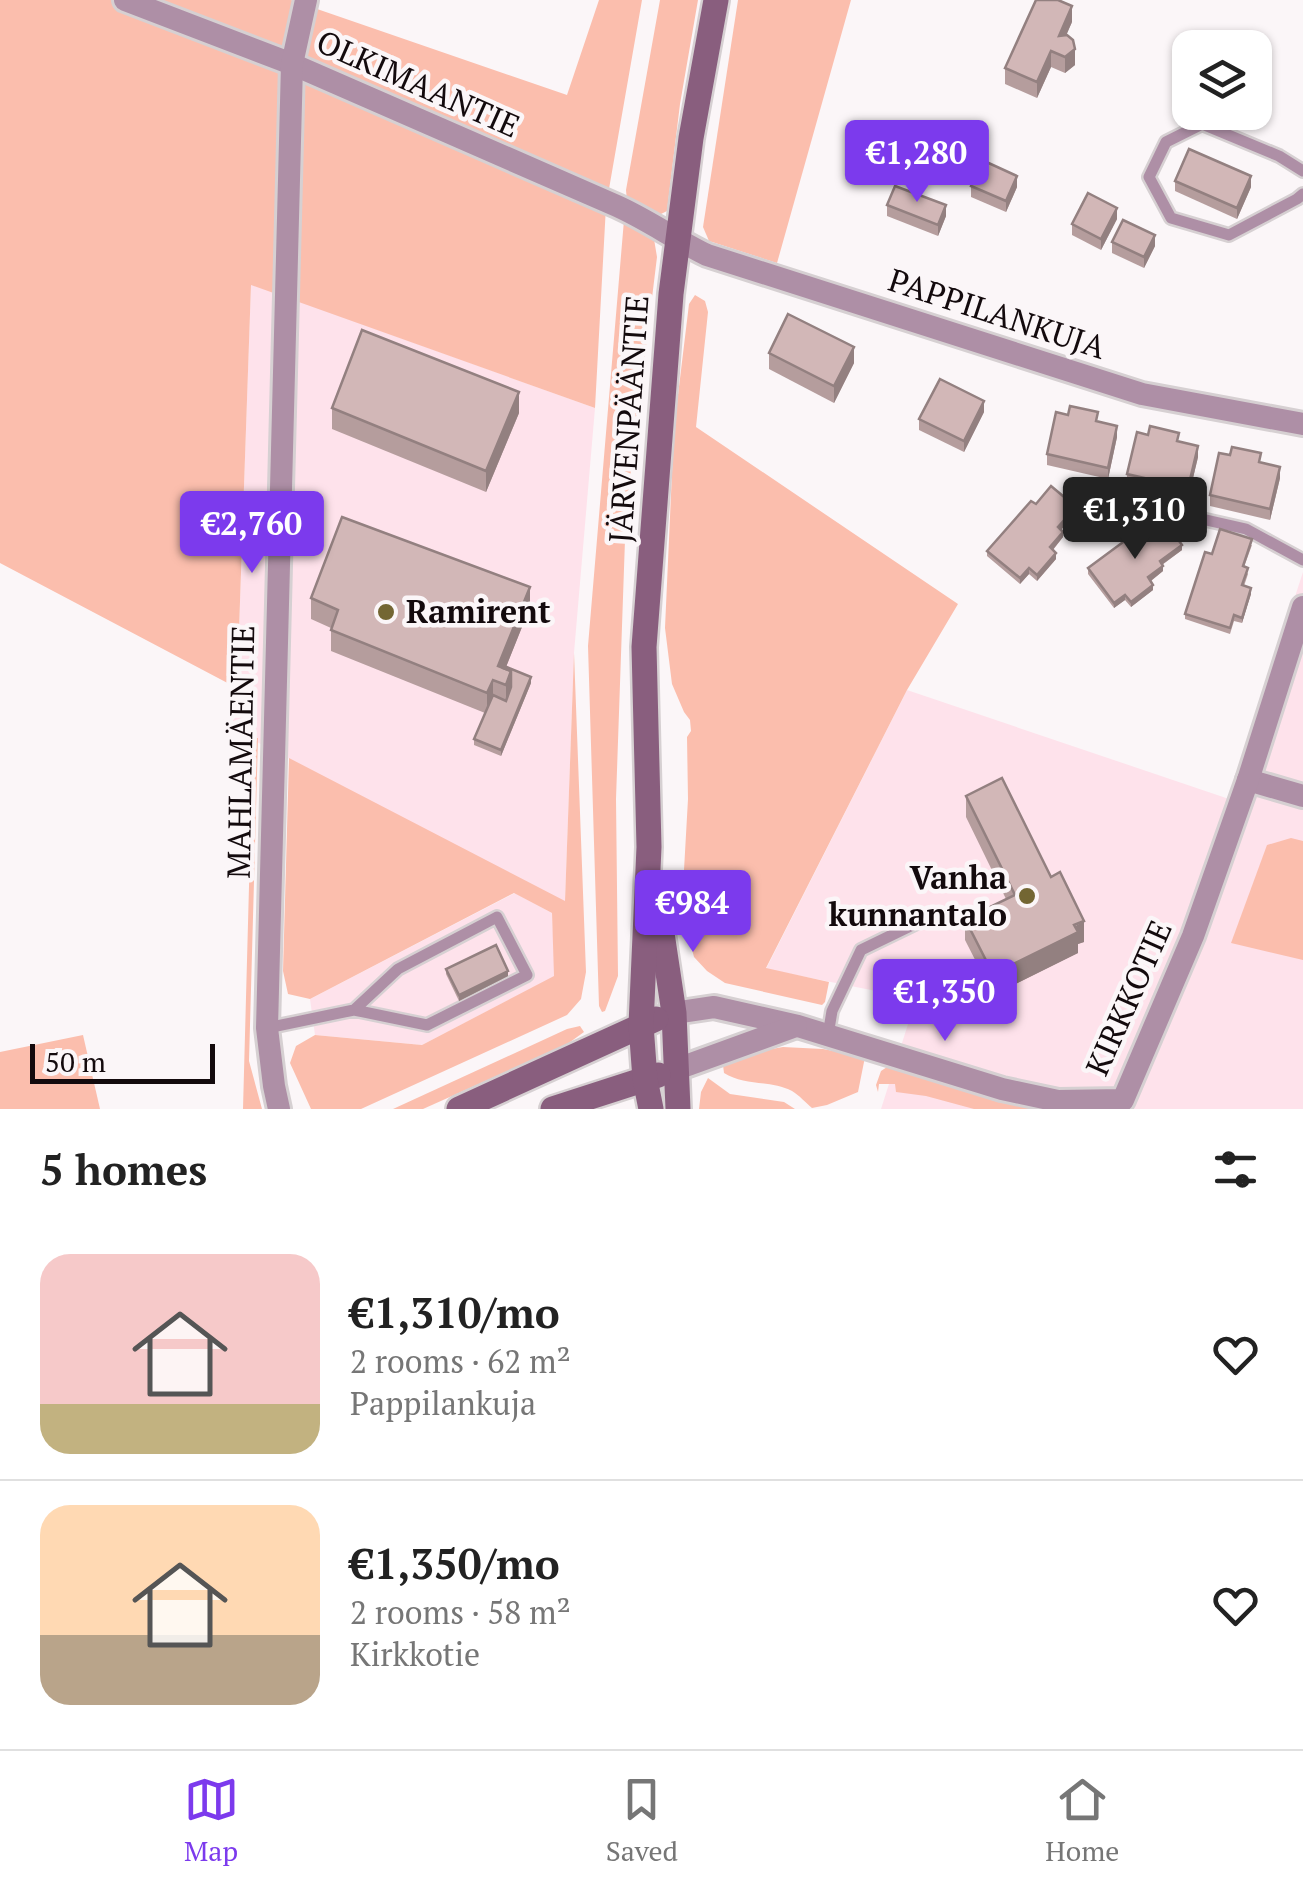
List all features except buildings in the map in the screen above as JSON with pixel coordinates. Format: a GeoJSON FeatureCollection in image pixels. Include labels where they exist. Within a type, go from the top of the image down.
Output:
{"type":"FeatureCollection","features":[{"type":"Feature","properties":{"kind":"main road","name":"JÄRVENPÄÄNTIE"},"geometry":{"type":"LineString","coordinates":[[651,1109],[644,1080],[640,1025],[649,847],[644,647],[671,294],[691,138],[716,0]]}},
{"type":"Feature","properties":{"kind":"main road","name":"JÄRVENPÄÄNTIE"},"geometry":{"type":"LineString","coordinates":[[649,847],[674,1013],[678,1109]]}},
{"type":"Feature","properties":{"kind":"main road"},"geometry":{"type":"LineString","coordinates":[[459,1109],[674,1013]]}},
{"type":"Feature","properties":{"kind":"main road"},"geometry":{"type":"LineString","coordinates":[[553,1109],[677,1069]]}},
{"type":"Feature","properties":{"kind":"street","name":"OLKIMAANTIE"},"geometry":{"type":"LineString","coordinates":[[125,0],[292,64],[647,220],[678,241]]}},
{"type":"Feature","properties":{"kind":"street","name":"MAHLAMÄENTIE"},"geometry":{"type":"LineString","coordinates":[[294,1109],[276,1098],[267,1028],[292,64],[306,0]]}},
{"type":"Feature","properties":{"kind":"street","name":"PAPPILANKUJA"},"geometry":{"type":"LineString","coordinates":[[678,241],[707,255],[1142,394],[1303,424]]}},
{"type":"Feature","properties":{"kind":"street","name":"KIRKKOTIE"},"geometry":{"type":"LineString","coordinates":[[674,1013],[714,1007],[798,1026],[1002,1089],[1058,1101],[1122,1105],[1193,936],[1303,607]]}},
{"type":"Feature","properties":{"kind":"street"},"geometry":{"type":"LineString","coordinates":[[1248,780],[1303,796]]}},
{"type":"Feature","properties":{"kind":"street"},"geometry":{"type":"LineString","coordinates":[[677,1069],[798,1026]]}},
{"type":"Feature","properties":{"kind":"lane"},"geometry":{"type":"LineString","coordinates":[[1303,171],[1280,156],[1202,124],[1166,142],[1149,177],[1170,218],[1228,235],[1303,194]]}},
{"type":"Feature","properties":{"kind":"lane"},"geometry":{"type":"LineString","coordinates":[[1082,492],[1246,529],[1303,560]]}},
{"type":"Feature","properties":{"kind":"lane"},"geometry":{"type":"LineString","coordinates":[[828,1035],[832,1011],[861,950],[930,917]]}},
{"type":"Feature","properties":{"kind":"lane"},"geometry":{"type":"LineString","coordinates":[[267,1028],[354,1010],[427,1025],[527,975],[497,918],[398,969],[354,1010]]}},
{"type":"Feature","properties":{"kind":"shaded area"},"geometry":{"type":"Polygon","coordinates":[[[0,0],[291,0],[567,95],[599,0],[642,0],[606,206],[595,408],[251,285],[237,688],[0,563],[0,0]]]}},
{"type":"Feature","properties":{"kind":"shaded area"},"geometry":{"type":"Polygon","coordinates":[[[660,0],[698,0],[667,211],[659,215],[627,201],[626,190],[660,0]]]}},
{"type":"Feature","properties":{"kind":"shaded area"},"geometry":{"type":"Polygon","coordinates":[[[738,0],[851,0],[777,263],[709,241],[703,227],[738,0]]]}},
{"type":"Feature","properties":{"kind":"shaded area"},"geometry":{"type":"Polygon","coordinates":[[[624,220],[653,233],[657,257],[626,511],[616,799],[618,976],[602,1012],[588,646],[624,220]]]}},
{"type":"Feature","properties":{"kind":"shaded area"},"geometry":{"type":"Polygon","coordinates":[[[251,284],[595,408],[574,653],[565,902],[232,729],[237,688],[251,284]]]}},
{"type":"Feature","properties":{"kind":"shaded area"},"geometry":{"type":"Polygon","coordinates":[[[695,295],[705,301],[708,312],[696,427],[958,604],[907,690],[766,968],[829,982],[822,1005],[725,983],[694,957],[689,938],[684,870],[687,737],[691,731],[690,720],[672,684],[665,628],[674,428],[689,304],[695,295]]]}},
{"type":"Feature","properties":{"kind":"shaded area"},"geometry":{"type":"Polygon","coordinates":[[[1303,572],[1303,1109],[881,1109],[916,999],[766,969],[907,690],[1229,799],[1303,572]]]}},
{"type":"Feature","properties":{"kind":"shaded area"},"geometry":{"type":"Polygon","coordinates":[[[574,653],[586,972],[581,999],[567,1015],[361,1109],[311,1109],[290,1063],[296,1046],[315,1035],[422,1045],[554,976],[552,913],[514,893],[310,999],[288,994],[283,971],[289,758],[565,901],[574,653]]]}},
{"type":"Feature","properties":{"kind":"shaded area"},"geometry":{"type":"Polygon","coordinates":[[[253,738],[258,738],[249,1061],[262,1109],[243,1109],[253,738]]]}},
{"type":"Feature","properties":{"kind":"shaded area"},"geometry":{"type":"Polygon","coordinates":[[[1291,838],[1303,841],[1303,960],[1231,943],[1267,845],[1291,838]]]}},
{"type":"Feature","properties":{"kind":"shaded area"},"geometry":{"type":"Polygon","coordinates":[[[515,893],[552,913],[555,976],[422,1045],[315,1035],[310,999],[515,893]]]}},
{"type":"Feature","properties":{"kind":"shaded area"},"geometry":{"type":"Polygon","coordinates":[[[580,1026],[584,1032],[566,1045],[423,1109],[393,1109],[567,1029],[580,1026]]]}},
{"type":"Feature","properties":{"kind":"shaded area"},"geometry":{"type":"Polygon","coordinates":[[[83,1035],[100,1109],[0,1109],[0,1052],[83,1035]]]}},
{"type":"Feature","properties":{"kind":"shaded area"},"geometry":{"type":"Polygon","coordinates":[[[783,1047],[865,1057],[858,1092],[812,1108],[784,1088],[724,1073],[723,1065],[755,1052],[783,1047]]]}},
{"type":"Feature","properties":{"kind":"shaded area"},"geometry":{"type":"Polygon","coordinates":[[[890,1065],[995,1101],[1037,1109],[974,1109],[896,1092],[895,1084],[879,1084],[878,1092],[876,1085],[881,1071],[890,1065]]]}},
{"type":"Feature","properties":{"kind":"shaded area"},"geometry":{"type":"Polygon","coordinates":[[[708,1078],[730,1094],[784,1102],[795,1109],[699,1109],[708,1078]]]}},
{"type":"Feature","properties":{"kind":"place","name":"Ramirent"},"geometry":{"type":"Point","coordinates":[386,612]}},
{"type":"Feature","properties":{"kind":"place","name":"Vanha kunnantalo"},"geometry":{"type":"Point","coordinates":[1027,896]}}]}
